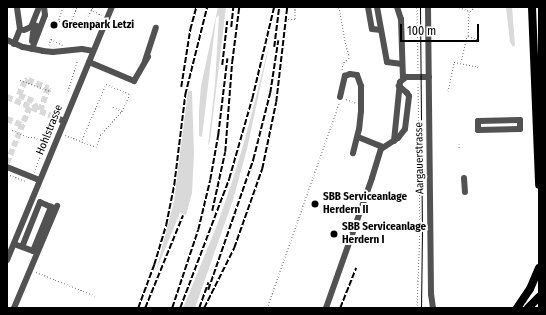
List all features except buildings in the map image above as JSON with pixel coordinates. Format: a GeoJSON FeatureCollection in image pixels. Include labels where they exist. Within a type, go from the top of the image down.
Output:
{"type":"FeatureCollection","features":[{"type":"Feature","properties":{"kind":"main road"},"geometry":{"type":"LineString","coordinates":[[532,7],[539,185]]}},
{"type":"Feature","properties":{"kind":"main road"},"geometry":{"type":"LineString","coordinates":[[517,308],[530,289],[539,268]]}},
{"type":"Feature","properties":{"kind":"main road"},"geometry":{"type":"LineString","coordinates":[[530,306],[539,297]]}},
{"type":"Feature","properties":{"kind":"street"},"geometry":{"type":"LineString","coordinates":[[14,44],[20,29],[17,7]]}},
{"type":"Feature","properties":{"kind":"street"},"geometry":{"type":"LineString","coordinates":[[24,30],[31,27],[39,7]]}},
{"type":"Feature","properties":{"kind":"street"},"geometry":{"type":"LineString","coordinates":[[33,46],[45,16],[44,7]]}},
{"type":"Feature","properties":{"kind":"street","name":"Hohlstrasse"},"geometry":{"type":"LineString","coordinates":[[7,260],[10,248],[112,7]]}},
{"type":"Feature","properties":{"kind":"street"},"geometry":{"type":"LineString","coordinates":[[368,7],[372,29],[381,30]]}},
{"type":"Feature","properties":{"kind":"street"},"geometry":{"type":"LineString","coordinates":[[377,7],[388,63],[402,64]]}},
{"type":"Feature","properties":{"kind":"street"},"geometry":{"type":"LineString","coordinates":[[394,141],[399,86],[403,79],[401,18],[396,7]]}},
{"type":"Feature","properties":{"kind":"street","name":"Aargauerstrasse"},"geometry":{"type":"LineString","coordinates":[[428,7],[431,294],[433,308]]}},
{"type":"Feature","properties":{"kind":"street"},"geometry":{"type":"LineString","coordinates":[[33,46],[32,40],[36,26]]}},
{"type":"Feature","properties":{"kind":"street"},"geometry":{"type":"LineString","coordinates":[[144,65],[149,43],[156,28]]}},
{"type":"Feature","properties":{"kind":"street"},"geometry":{"type":"LineString","coordinates":[[7,40],[14,44],[33,46],[53,52],[82,49],[93,51]]}},
{"type":"Feature","properties":{"kind":"street"},"geometry":{"type":"LineString","coordinates":[[89,62],[134,81],[148,57]]}},
{"type":"Feature","properties":{"kind":"street"},"geometry":{"type":"LineString","coordinates":[[342,98],[343,79],[351,74],[358,77],[361,86],[361,105],[358,137],[353,153]]}},
{"type":"Feature","properties":{"kind":"street"},"geometry":{"type":"LineString","coordinates":[[403,79],[429,77]]}},
{"type":"Feature","properties":{"kind":"street"},"geometry":{"type":"LineString","coordinates":[[326,308],[383,147],[394,141],[402,134],[406,125],[408,95],[399,86]]}},
{"type":"Feature","properties":{"kind":"street"},"geometry":{"type":"LineString","coordinates":[[55,119],[64,122]]}},
{"type":"Feature","properties":{"kind":"street"},"geometry":{"type":"LineString","coordinates":[[520,120],[520,129],[478,130],[478,121],[520,120]]}},
{"type":"Feature","properties":{"kind":"street"},"geometry":{"type":"LineString","coordinates":[[358,137],[383,147]]}},
{"type":"Feature","properties":{"kind":"street"},"geometry":{"type":"LineString","coordinates":[[7,167],[40,180]]}},
{"type":"Feature","properties":{"kind":"street"},"geometry":{"type":"LineString","coordinates":[[464,178],[465,192]]}},
{"type":"Feature","properties":{"kind":"street"},"geometry":{"type":"LineString","coordinates":[[10,248],[22,247],[33,251],[51,207],[40,202],[22,247]]}},
{"type":"Feature","properties":{"kind":"street"},"geometry":{"type":"LineString","coordinates":[[14,308],[57,206]]}},
{"type":"Feature","properties":{"kind":"path"},"geometry":{"type":"LineString","coordinates":[[63,7],[57,20],[70,25],[77,7]]}},
{"type":"Feature","properties":{"kind":"path"},"geometry":{"type":"LineString","coordinates":[[88,16],[93,7]]}},
{"type":"Feature","properties":{"kind":"path"},"geometry":{"type":"LineString","coordinates":[[288,19],[295,19],[295,7]]}},
{"type":"Feature","properties":{"kind":"path"},"geometry":{"type":"LineString","coordinates":[[339,7],[349,55],[349,58],[343,64],[342,73],[346,76]]}},
{"type":"Feature","properties":{"kind":"path"},"geometry":{"type":"LineString","coordinates":[[417,7],[420,233],[417,308]]}},
{"type":"Feature","properties":{"kind":"path"},"geometry":{"type":"LineString","coordinates":[[459,7],[469,11]]}},
{"type":"Feature","properties":{"kind":"path"},"geometry":{"type":"LineString","coordinates":[[469,11],[475,7]]}},
{"type":"Feature","properties":{"kind":"path"},"geometry":{"type":"LineString","coordinates":[[91,10],[101,15]]}},
{"type":"Feature","properties":{"kind":"path"},"geometry":{"type":"LineString","coordinates":[[460,63],[468,36],[469,11]]}},
{"type":"Feature","properties":{"kind":"path"},"geometry":{"type":"LineString","coordinates":[[48,46],[52,36]]}},
{"type":"Feature","properties":{"kind":"path"},"geometry":{"type":"LineString","coordinates":[[468,36],[479,40]]}},
{"type":"Feature","properties":{"kind":"path"},"geometry":{"type":"LineString","coordinates":[[51,39],[65,46]]}},
{"type":"Feature","properties":{"kind":"path"},"geometry":{"type":"LineString","coordinates":[[68,91],[77,61]]}},
{"type":"Feature","properties":{"kind":"path"},"geometry":{"type":"LineString","coordinates":[[448,91],[454,62],[480,67]]}},
{"type":"Feature","properties":{"kind":"path"},"geometry":{"type":"LineString","coordinates":[[20,80],[50,91],[51,88]]}},
{"type":"Feature","properties":{"kind":"path"},"geometry":{"type":"LineString","coordinates":[[65,135],[81,142],[96,147],[101,133],[122,111],[130,94],[106,84],[81,142]]}},
{"type":"Feature","properties":{"kind":"path"},"geometry":{"type":"LineString","coordinates":[[267,308],[342,98],[361,105]]}},
{"type":"Feature","properties":{"kind":"path"},"geometry":{"type":"LineString","coordinates":[[113,105],[112,107],[122,111]]}},
{"type":"Feature","properties":{"kind":"path"},"geometry":{"type":"LineString","coordinates":[[33,175],[55,119]]}},
{"type":"Feature","properties":{"kind":"path"},"geometry":{"type":"LineString","coordinates":[[12,130],[28,138],[34,137],[46,143]]}},
{"type":"Feature","properties":{"kind":"path"},"geometry":{"type":"LineString","coordinates":[[459,144],[459,149]]}},
{"type":"Feature","properties":{"kind":"path"},"geometry":{"type":"LineString","coordinates":[[7,174],[25,181]]}},
{"type":"Feature","properties":{"kind":"path"},"geometry":{"type":"LineString","coordinates":[[30,269],[96,296]]}},
{"type":"Feature","properties":{"kind":"shaded area"},"geometry":{"type":"Polygon","coordinates":[[[218,7],[226,7],[210,141],[208,146],[215,84],[219,15],[216,18],[202,137],[199,136],[199,110],[201,86],[218,7]]]}},
{"type":"Feature","properties":{"kind":"shaded area"},"geometry":{"type":"Polygon","coordinates":[[[506,7],[512,7],[515,45],[513,47],[510,42],[506,7]]]}},
{"type":"Feature","properties":{"kind":"shaded area"},"geometry":{"type":"Polygon","coordinates":[[[270,42],[247,149],[233,200],[195,308],[183,308],[217,225],[232,182],[245,139],[270,42]]]}},
{"type":"Feature","properties":{"kind":"shaded area"},"geometry":{"type":"Polygon","coordinates":[[[188,91],[192,91],[194,154],[192,193],[186,215],[180,213],[156,271],[174,201],[188,91]]]}},
{"type":"Feature","properties":{"kind":"tunnel"},"geometry":{"type":"LineString","coordinates":[[37,109],[33,101],[19,95],[25,81],[28,80],[48,88],[40,111]]}},
{"type":"Feature","properties":{"kind":"tunnel"},"geometry":{"type":"LineString","coordinates":[[7,97],[54,117]]}},
{"type":"Feature","properties":{"kind":"tunnel"},"geometry":{"type":"LineString","coordinates":[[7,163],[30,106]]}},
{"type":"Feature","properties":{"kind":"tunnel"},"geometry":{"type":"LineString","coordinates":[[7,119],[22,125]]}},
{"type":"Feature","properties":{"kind":"tram line"},"geometry":{"type":"LineString","coordinates":[[420,7],[422,228],[421,308]]}},
{"type":"Feature","properties":{"kind":"railway"},"geometry":{"type":"LineString","coordinates":[[181,87],[190,30],[196,7]]}},
{"type":"Feature","properties":{"kind":"railway"},"geometry":{"type":"LineString","coordinates":[[138,308],[154,265],[166,225],[174,185],[185,95],[207,7]]}},
{"type":"Feature","properties":{"kind":"railway"},"geometry":{"type":"LineString","coordinates":[[231,27],[233,7]]}},
{"type":"Feature","properties":{"kind":"railway"},"geometry":{"type":"LineString","coordinates":[[212,211],[225,152],[232,62],[239,7]]}},
{"type":"Feature","properties":{"kind":"railway"},"geometry":{"type":"LineString","coordinates":[[180,308],[229,179],[252,99],[274,7]]}},
{"type":"Feature","properties":{"kind":"railway"},"geometry":{"type":"LineString","coordinates":[[274,47],[279,7]]}},
{"type":"Feature","properties":{"kind":"railway"},"geometry":{"type":"LineString","coordinates":[[204,308],[234,248],[262,169],[276,102],[287,7]]}},
{"type":"Feature","properties":{"kind":"railway"},"geometry":{"type":"LineString","coordinates":[[222,65],[227,21]]}},
{"type":"Feature","properties":{"kind":"railway"},"geometry":{"type":"LineString","coordinates":[[208,290],[253,160],[270,93],[278,41]]}},
{"type":"Feature","properties":{"kind":"railway"},"geometry":{"type":"LineString","coordinates":[[172,308],[198,230],[210,180],[218,135],[227,59]]}},
{"type":"Feature","properties":{"kind":"railway"},"geometry":{"type":"LineString","coordinates":[[145,308],[183,215]]}},
{"type":"Feature","properties":{"kind":"railway"},"geometry":{"type":"LineString","coordinates":[[340,308],[356,268]]}},
{"type":"Feature","properties":{"kind":"railway"},"geometry":{"type":"LineString","coordinates":[[199,308],[208,283]]}},
{"type":"Feature","properties":{"kind":"place","name":"Greenpark Letzi"},"geometry":{"type":"Point","coordinates":[54,25]}},
{"type":"Feature","properties":{"kind":"place","name":"SBB Serviceanlage Herdern II"},"geometry":{"type":"Point","coordinates":[315,204]}},
{"type":"Feature","properties":{"kind":"place","name":"SBB Serviceanlage Herdern I"},"geometry":{"type":"Point","coordinates":[334,234]}}]}
